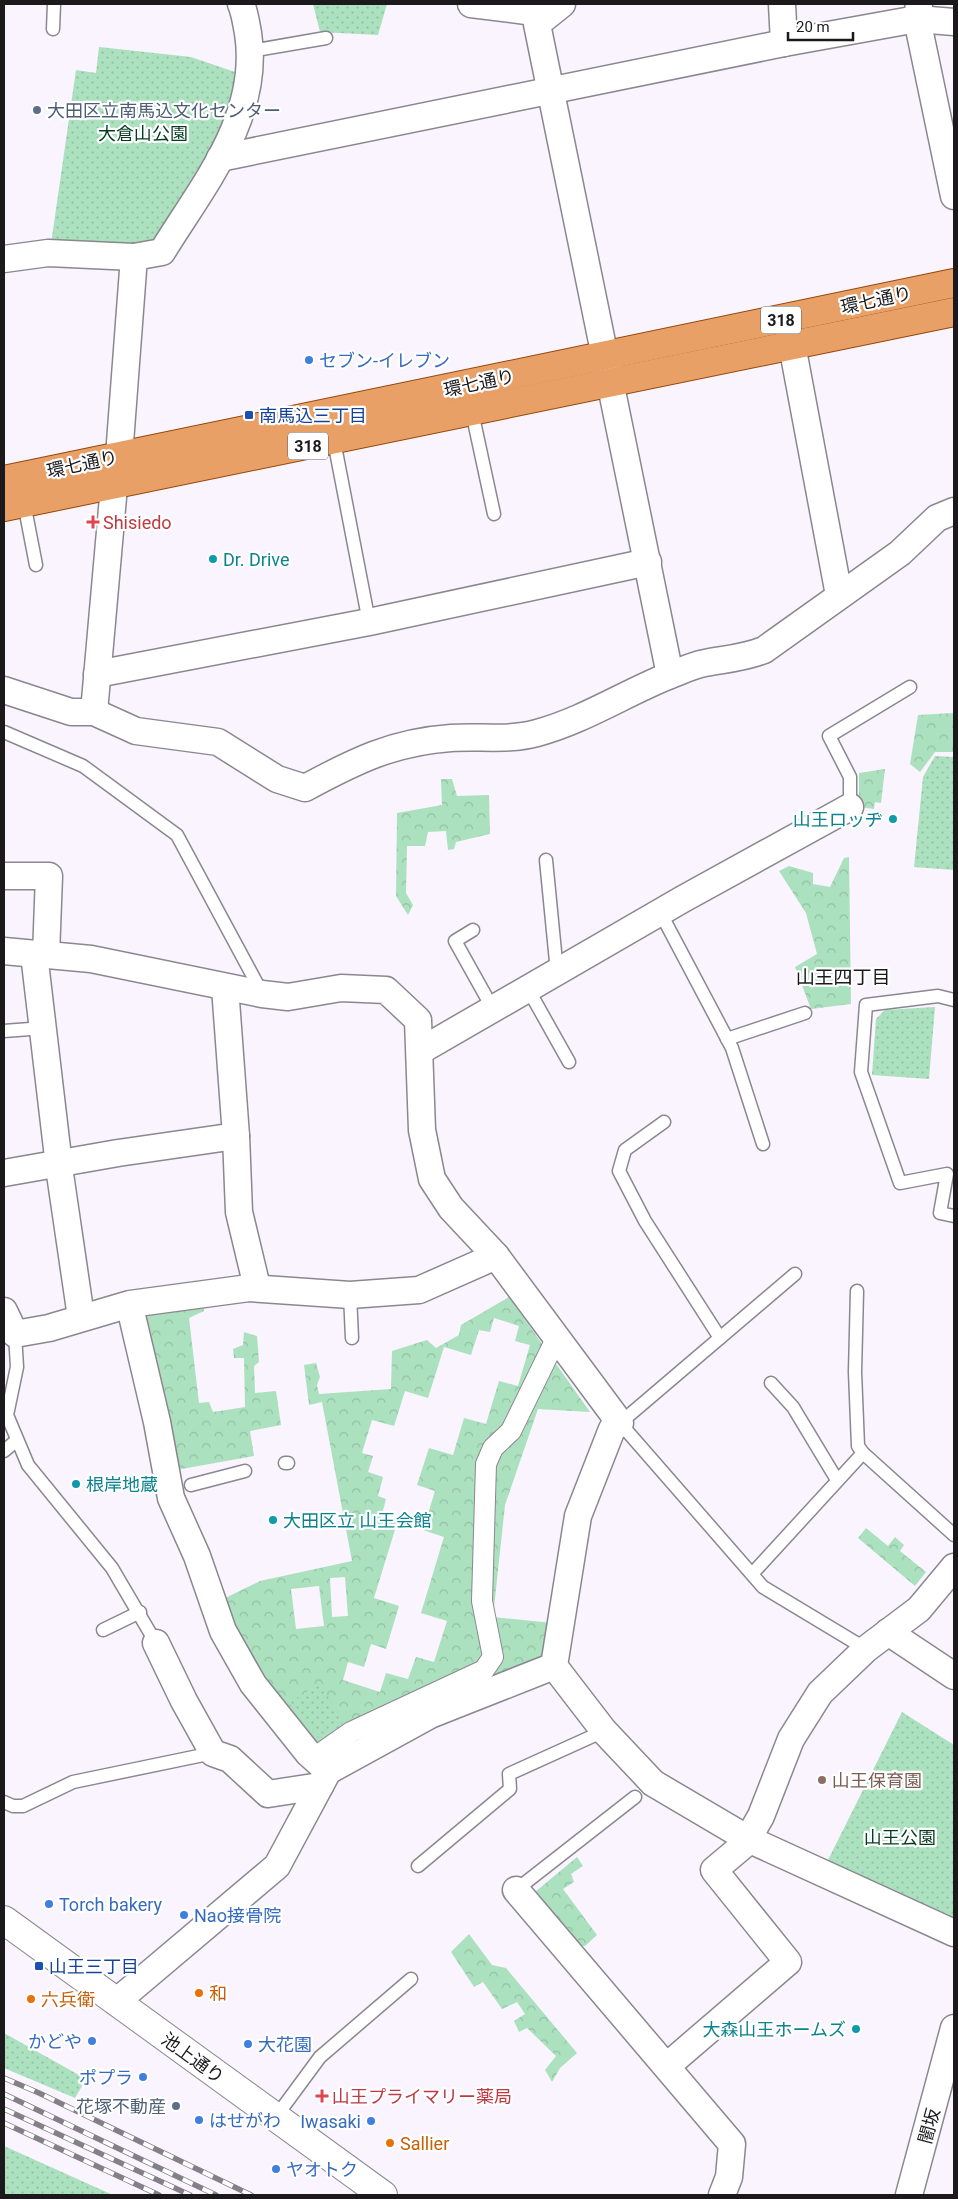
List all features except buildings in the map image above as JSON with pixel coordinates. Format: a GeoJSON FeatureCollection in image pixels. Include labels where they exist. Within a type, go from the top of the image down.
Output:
{"type":"FeatureCollection","features":[{"type":"Feature","properties":{"kind":"main road","name":"環七通り"},"geometry":{"type":"LineString","coordinates":[[4,480],[954,283]]}},
{"type":"Feature","properties":{"kind":"main road","name":"環七通り"},"geometry":{"type":"LineString","coordinates":[[14,505],[334,441],[954,312]]}},
{"type":"Feature","properties":{"kind":"main road","name":"池上通り"},"geometry":{"type":"LineString","coordinates":[[4,1920],[383,2195]]}},
{"type":"Feature","properties":{"kind":"street"},"geometry":{"type":"LineString","coordinates":[[4,259],[48,253],[134,257],[162,252],[220,158],[238,124],[245,105],[251,51],[241,4]]}},
{"type":"Feature","properties":{"kind":"street"},"geometry":{"type":"LineString","coordinates":[[471,4],[556,9]]}},
{"type":"Feature","properties":{"kind":"street"},"geometry":{"type":"LineString","coordinates":[[782,4],[784,43]]}},
{"type":"Feature","properties":{"kind":"street"},"geometry":{"type":"LineString","coordinates":[[556,9],[538,24],[550,90],[607,356],[670,675]]}},
{"type":"Feature","properties":{"kind":"street"},"geometry":{"type":"LineString","coordinates":[[220,158],[784,43],[918,12],[954,22]]}},
{"type":"Feature","properties":{"kind":"street"},"geometry":{"type":"LineString","coordinates":[[918,12],[954,196]]}},
{"type":"Feature","properties":{"kind":"street"},"geometry":{"type":"LineString","coordinates":[[94,712],[114,486],[119,456],[134,257]]}},
{"type":"Feature","properties":{"kind":"street"},"geometry":{"type":"LineString","coordinates":[[792,345],[840,595]]}},
{"type":"Feature","properties":{"kind":"street"},"geometry":{"type":"LineString","coordinates":[[4,690],[71,712],[94,712],[136,732],[218,742],[277,779],[305,788],[379,751],[424,741],[452,738],[504,739],[536,734],[573,721],[670,675],[704,663],[745,657],[764,650],[900,554],[937,518],[954,511]]}},
{"type":"Feature","properties":{"kind":"street"},"geometry":{"type":"LineString","coordinates":[[97,674],[370,622],[648,562]]}},
{"type":"Feature","properties":{"kind":"street"},"geometry":{"type":"LineString","coordinates":[[420,1051],[660,912],[850,807]]}},
{"type":"Feature","properties":{"kind":"street"},"geometry":{"type":"LineString","coordinates":[[4,876],[49,876],[40,955],[43,1028],[59,1164],[81,1317]]}},
{"type":"Feature","properties":{"kind":"street"},"geometry":{"type":"LineString","coordinates":[[4,951],[91,959],[262,994],[288,997],[341,988],[386,990],[418,1020],[422,1130],[432,1179],[451,1208],[496,1256],[620,1423],[612,1429],[578,1516],[554,1666],[604,1731],[653,1783],[748,1839],[954,1933]]}},
{"type":"Feature","properties":{"kind":"street"},"geometry":{"type":"LineString","coordinates":[[225,986],[229,1074],[236,1136],[239,1212],[257,1287]]}},
{"type":"Feature","properties":{"kind":"street"},"geometry":{"type":"LineString","coordinates":[[4,1173],[59,1164],[118,1150],[236,1136]]}},
{"type":"Feature","properties":{"kind":"street"},"geometry":{"type":"LineString","coordinates":[[9,1322],[49,1328],[130,1304],[257,1287],[350,1295],[419,1290],[496,1256]]}},
{"type":"Feature","properties":{"kind":"street"},"geometry":{"type":"LineString","coordinates":[[133,1320],[157,1422],[183,1490],[197,1556],[223,1631],[253,1684],[321,1771]]}},
{"type":"Feature","properties":{"kind":"street"},"geometry":{"type":"LineString","coordinates":[[116,2002],[277,1866],[321,1771],[351,1732],[484,1670],[493,1657],[482,1601],[486,1464],[493,1448],[512,1431],[556,1339]]}},
{"type":"Feature","properties":{"kind":"street"},"geometry":{"type":"LineString","coordinates":[[667,2066],[788,1962],[714,1870],[746,1844],[761,1816],[790,1739],[820,1693],[866,1649],[918,1609],[954,1567]]}},
{"type":"Feature","properties":{"kind":"street"},"geometry":{"type":"LineString","coordinates":[[888,1632],[954,1676]]}},
{"type":"Feature","properties":{"kind":"street"},"geometry":{"type":"LineString","coordinates":[[156,1643],[184,1701],[213,1753],[230,1759],[268,1794],[321,1771],[430,1714],[554,1666]]}},
{"type":"Feature","properties":{"kind":"street"},"geometry":{"type":"LineString","coordinates":[[516,1890],[732,2144],[729,2177],[722,2195]]}},
{"type":"Feature","properties":{"kind":"street","name":"闇坂"},"geometry":{"type":"LineString","coordinates":[[910,2195],[954,2028]]}},
{"type":"Feature","properties":{"kind":"lane"},"geometry":{"type":"LineString","coordinates":[[53,29],[54,4]]}},
{"type":"Feature","properties":{"kind":"lane"},"geometry":{"type":"LineString","coordinates":[[251,51],[326,38]]}},
{"type":"Feature","properties":{"kind":"lane"},"geometry":{"type":"LineString","coordinates":[[472,412],[494,514]]}},
{"type":"Feature","properties":{"kind":"lane"},"geometry":{"type":"LineString","coordinates":[[334,441],[370,622]]}},
{"type":"Feature","properties":{"kind":"lane"},"geometry":{"type":"LineString","coordinates":[[14,505],[36,565]]}},
{"type":"Feature","properties":{"kind":"lane"},"geometry":{"type":"LineString","coordinates":[[850,807],[850,777],[829,736],[910,687]]}},
{"type":"Feature","properties":{"kind":"lane"},"geometry":{"type":"LineString","coordinates":[[4,732],[83,766],[177,834],[262,994]]}},
{"type":"Feature","properties":{"kind":"lane"},"geometry":{"type":"LineString","coordinates":[[546,860],[557,972]]}},
{"type":"Feature","properties":{"kind":"lane"},"geometry":{"type":"LineString","coordinates":[[660,912],[732,1048],[763,1144]]}},
{"type":"Feature","properties":{"kind":"lane"},"geometry":{"type":"LineString","coordinates":[[473,930],[455,941],[493,1009]]}},
{"type":"Feature","properties":{"kind":"lane"},"geometry":{"type":"LineString","coordinates":[[528,989],[569,1062]]}},
{"type":"Feature","properties":{"kind":"lane"},"geometry":{"type":"LineString","coordinates":[[954,1000],[938,996],[885,1001],[866,1006],[861,1072],[900,1183],[947,1174],[940,1213],[954,1216]]}},
{"type":"Feature","properties":{"kind":"lane"},"geometry":{"type":"LineString","coordinates":[[727,1039],[805,1013]]}},
{"type":"Feature","properties":{"kind":"lane"},"geometry":{"type":"LineString","coordinates":[[4,1031],[43,1028]]}},
{"type":"Feature","properties":{"kind":"lane"},"geometry":{"type":"LineString","coordinates":[[664,1122],[625,1150],[619,1171],[655,1237],[720,1338]]}},
{"type":"Feature","properties":{"kind":"lane"},"geometry":{"type":"LineString","coordinates":[[795,1274],[620,1423],[763,1587],[866,1649]]}},
{"type":"Feature","properties":{"kind":"lane"},"geometry":{"type":"LineString","coordinates":[[857,1291],[855,1372],[858,1446],[862,1452],[954,1535]]}},
{"type":"Feature","properties":{"kind":"lane"},"geometry":{"type":"LineString","coordinates":[[350,1295],[352,1338]]}},
{"type":"Feature","properties":{"kind":"lane"},"geometry":{"type":"LineString","coordinates":[[9,1322],[17,1367],[7,1414],[17,1440],[28,1464],[112,1568],[140,1612],[156,1643]]}},
{"type":"Feature","properties":{"kind":"lane"},"geometry":{"type":"LineString","coordinates":[[771,1382],[793,1406],[838,1480]]}},
{"type":"Feature","properties":{"kind":"lane"},"geometry":{"type":"LineString","coordinates":[[4,1450],[17,1440]]}},
{"type":"Feature","properties":{"kind":"lane"},"geometry":{"type":"LineString","coordinates":[[752,1574],[862,1452]]}},
{"type":"Feature","properties":{"kind":"lane"},"geometry":{"type":"LineString","coordinates":[[183,1490],[244,1471]]}},
{"type":"Feature","properties":{"kind":"lane"},"geometry":{"type":"LineString","coordinates":[[104,1630],[140,1612]]}},
{"type":"Feature","properties":{"kind":"lane"},"geometry":{"type":"LineString","coordinates":[[418,1866],[510,1789],[509,1774],[604,1731]]}},
{"type":"Feature","properties":{"kind":"lane"},"geometry":{"type":"LineString","coordinates":[[4,1802],[13,1806],[23,1806],[73,1782],[213,1753]]}},
{"type":"Feature","properties":{"kind":"lane"},"geometry":{"type":"LineString","coordinates":[[516,1890],[635,1797]]}},
{"type":"Feature","properties":{"kind":"lane"},"geometry":{"type":"LineString","coordinates":[[275,2118],[320,2057],[411,1979]]}},
{"type":"Feature","properties":{"kind":"green space"},"geometry":{"type":"Polygon","coordinates":[[[313,4],[387,4],[378,35],[320,32],[313,4]]]}},
{"type":"Feature","properties":{"kind":"green space","name":"大倉山公園"},"geometry":{"type":"Polygon","coordinates":[[[99,47],[191,57],[238,73],[233,118],[160,249],[51,244],[76,70],[96,73],[99,47]]]}},
{"type":"Feature","properties":{"kind":"green space"},"geometry":{"type":"Polygon","coordinates":[[[954,675],[954,752],[935,752],[920,772],[910,764],[918,715],[953,713],[954,675]]]}},
{"type":"Feature","properties":{"kind":"green space"},"geometry":{"type":"Polygon","coordinates":[[[935,756],[954,757],[954,870],[914,867],[923,777],[935,756]]]}},
{"type":"Feature","properties":{"kind":"green space"},"geometry":{"type":"Polygon","coordinates":[[[885,769],[881,803],[875,802],[874,809],[859,807],[859,773],[885,769]]]}},
{"type":"Feature","properties":{"kind":"green space"},"geometry":{"type":"Polygon","coordinates":[[[441,779],[452,779],[457,796],[489,795],[490,834],[456,842],[454,849],[448,850],[446,831],[428,832],[425,846],[407,846],[406,893],[413,905],[408,915],[396,896],[397,813],[442,805],[441,779]]]}},
{"type":"Feature","properties":{"kind":"green space"},"geometry":{"type":"Polygon","coordinates":[[[849,857],[851,1004],[811,1009],[795,967],[817,954],[806,913],[779,871],[789,866],[813,873],[813,884],[830,887],[844,858],[849,857]]]}},
{"type":"Feature","properties":{"kind":"green space"},"geometry":{"type":"Polygon","coordinates":[[[935,1007],[929,1079],[872,1075],[876,1019],[885,1010],[935,1007]]]}},
{"type":"Feature","properties":{"kind":"green space"},"geometry":{"type":"Polygon","coordinates":[[[202,1296],[204,1311],[189,1318],[199,1403],[209,1402],[213,1412],[245,1407],[244,1358],[234,1358],[233,1349],[243,1345],[244,1332],[257,1336],[259,1362],[254,1366],[255,1393],[276,1391],[281,1425],[250,1431],[254,1456],[176,1470],[141,1302],[202,1296]]]}},
{"type":"Feature","properties":{"kind":"green space"},"geometry":{"type":"Polygon","coordinates":[[[509,1297],[590,1412],[538,1409],[505,1505],[493,1617],[553,1623],[547,1663],[312,1751],[254,1681],[217,1602],[260,1581],[352,1561],[322,1402],[309,1405],[304,1365],[316,1363],[320,1377],[317,1385],[319,1394],[391,1389],[392,1351],[427,1340],[436,1348],[459,1335],[461,1325],[509,1297]],[[494,1318],[490,1332],[479,1330],[471,1355],[444,1347],[428,1398],[405,1391],[394,1426],[372,1420],[362,1453],[373,1456],[368,1472],[383,1477],[378,1496],[386,1499],[381,1518],[397,1523],[374,1598],[399,1606],[386,1649],[371,1644],[364,1667],[348,1662],[343,1680],[380,1692],[386,1673],[408,1679],[416,1657],[434,1662],[447,1621],[421,1613],[444,1537],[423,1530],[435,1491],[417,1485],[429,1448],[453,1455],[464,1418],[486,1424],[499,1381],[518,1386],[530,1345],[515,1341],[519,1326],[494,1318]],[[345,1577],[330,1578],[332,1617],[348,1616],[345,1577]],[[319,1586],[291,1589],[296,1629],[324,1626],[319,1586]]]}},
{"type":"Feature","properties":{"kind":"green space"},"geometry":{"type":"Polygon","coordinates":[[[866,1528],[888,1546],[895,1537],[904,1545],[900,1551],[926,1572],[915,1586],[858,1538],[866,1528]]]}},
{"type":"Feature","properties":{"kind":"green space"},"geometry":{"type":"Polygon","coordinates":[[[321,1683],[344,1726],[320,1740],[289,1703],[321,1683]]]}},
{"type":"Feature","properties":{"kind":"green space","name":"山王公園"},"geometry":{"type":"Polygon","coordinates":[[[902,1712],[954,1745],[954,1924],[825,1866],[902,1712]]]}},
{"type":"Feature","properties":{"kind":"green space"},"geometry":{"type":"Polygon","coordinates":[[[577,1857],[583,1866],[571,1874],[574,1882],[563,1889],[597,1935],[585,1946],[576,1946],[535,1892],[577,1857]]]}},
{"type":"Feature","properties":{"kind":"green space"},"geometry":{"type":"Polygon","coordinates":[[[469,1934],[492,1965],[506,1968],[577,2053],[560,2068],[552,2082],[545,2070],[556,2056],[527,2028],[519,2032],[514,2021],[525,2014],[517,2002],[502,2009],[483,1982],[474,1987],[451,1952],[469,1934]]]}},
{"type":"Feature","properties":{"kind":"green space"},"geometry":{"type":"Polygon","coordinates":[[[4,2033],[86,2079],[75,2098],[4,2068],[4,2033]]]}},
{"type":"Feature","properties":{"kind":"green space"},"geometry":{"type":"Polygon","coordinates":[[[4,2146],[113,2195],[4,2195],[4,2146]]]}},
{"type":"Feature","properties":{"kind":"railway"},"geometry":{"type":"LineString","coordinates":[[4,2078],[251,2195]]}},
{"type":"Feature","properties":{"kind":"railway"},"geometry":{"type":"LineString","coordinates":[[4,2094],[216,2195]]}},
{"type":"Feature","properties":{"kind":"railway"},"geometry":{"type":"LineString","coordinates":[[4,2109],[190,2195]]}},
{"type":"Feature","properties":{"kind":"railway"},"geometry":{"type":"LineString","coordinates":[[4,2123],[159,2195]]}},
{"type":"Feature","properties":{"kind":"place","name":"大田区立南馬込文化センター"},"geometry":{"type":"Point","coordinates":[37,110]}},
{"type":"Feature","properties":{"kind":"place","name":"セブン-イレブン"},"geometry":{"type":"Point","coordinates":[309,360]}},
{"type":"Feature","properties":{"kind":"place","name":"南馬込三丁目"},"geometry":{"type":"Point","coordinates":[249,415]}},
{"type":"Feature","properties":{"kind":"place","name":"Shisiedo"},"geometry":{"type":"Point","coordinates":[93,522]}},
{"type":"Feature","properties":{"kind":"place","name":"Dr. Drive"},"geometry":{"type":"Point","coordinates":[213,559]}},
{"type":"Feature","properties":{"kind":"place","name":"山王ロッヂ"},"geometry":{"type":"Point","coordinates":[893,819]}},
{"type":"Feature","properties":{"kind":"place","name":"根岸地蔵"},"geometry":{"type":"Point","coordinates":[76,1484]}},
{"type":"Feature","properties":{"kind":"place","name":"大田区立 山王会館"},"geometry":{"type":"Point","coordinates":[273,1520]}},
{"type":"Feature","properties":{"kind":"place","name":"山王保育園"},"geometry":{"type":"Point","coordinates":[822,1780]}},
{"type":"Feature","properties":{"kind":"place","name":"Torch bakery"},"geometry":{"type":"Point","coordinates":[49,1904]}},
{"type":"Feature","properties":{"kind":"place","name":"Nao接骨院"},"geometry":{"type":"Point","coordinates":[184,1915]}},
{"type":"Feature","properties":{"kind":"place","name":"山王三丁目"},"geometry":{"type":"Point","coordinates":[39,1966]}},
{"type":"Feature","properties":{"kind":"place","name":"和"},"geometry":{"type":"Point","coordinates":[199,1993]}},
{"type":"Feature","properties":{"kind":"place","name":"六兵衛"},"geometry":{"type":"Point","coordinates":[31,1999]}},
{"type":"Feature","properties":{"kind":"place","name":"大森山王ホームズ"},"geometry":{"type":"Point","coordinates":[856,2029]}},
{"type":"Feature","properties":{"kind":"place","name":"かどや"},"geometry":{"type":"Point","coordinates":[92,2041]}},
{"type":"Feature","properties":{"kind":"place","name":"大花園"},"geometry":{"type":"Point","coordinates":[248,2044]}},
{"type":"Feature","properties":{"kind":"place","name":"ポプラ"},"geometry":{"type":"Point","coordinates":[143,2077]}},
{"type":"Feature","properties":{"kind":"place","name":"山王プライマリー薬局"},"geometry":{"type":"Point","coordinates":[322,2096]}},
{"type":"Feature","properties":{"kind":"place","name":"花塚不動産"},"geometry":{"type":"Point","coordinates":[176,2106]}},
{"type":"Feature","properties":{"kind":"place","name":"はせがわ"},"geometry":{"type":"Point","coordinates":[199,2120]}},
{"type":"Feature","properties":{"kind":"place","name":"Iwasaki"},"geometry":{"type":"Point","coordinates":[371,2121]}},
{"type":"Feature","properties":{"kind":"place","name":"Sallier"},"geometry":{"type":"Point","coordinates":[390,2143]}},
{"type":"Feature","properties":{"kind":"place","name":"ヤオトク"},"geometry":{"type":"Point","coordinates":[276,2169]}},
{"type":"Feature","properties":{"kind":"district","name":"山王四丁目"},"geometry":{"type":"Point","coordinates":[843,977]}}]}
